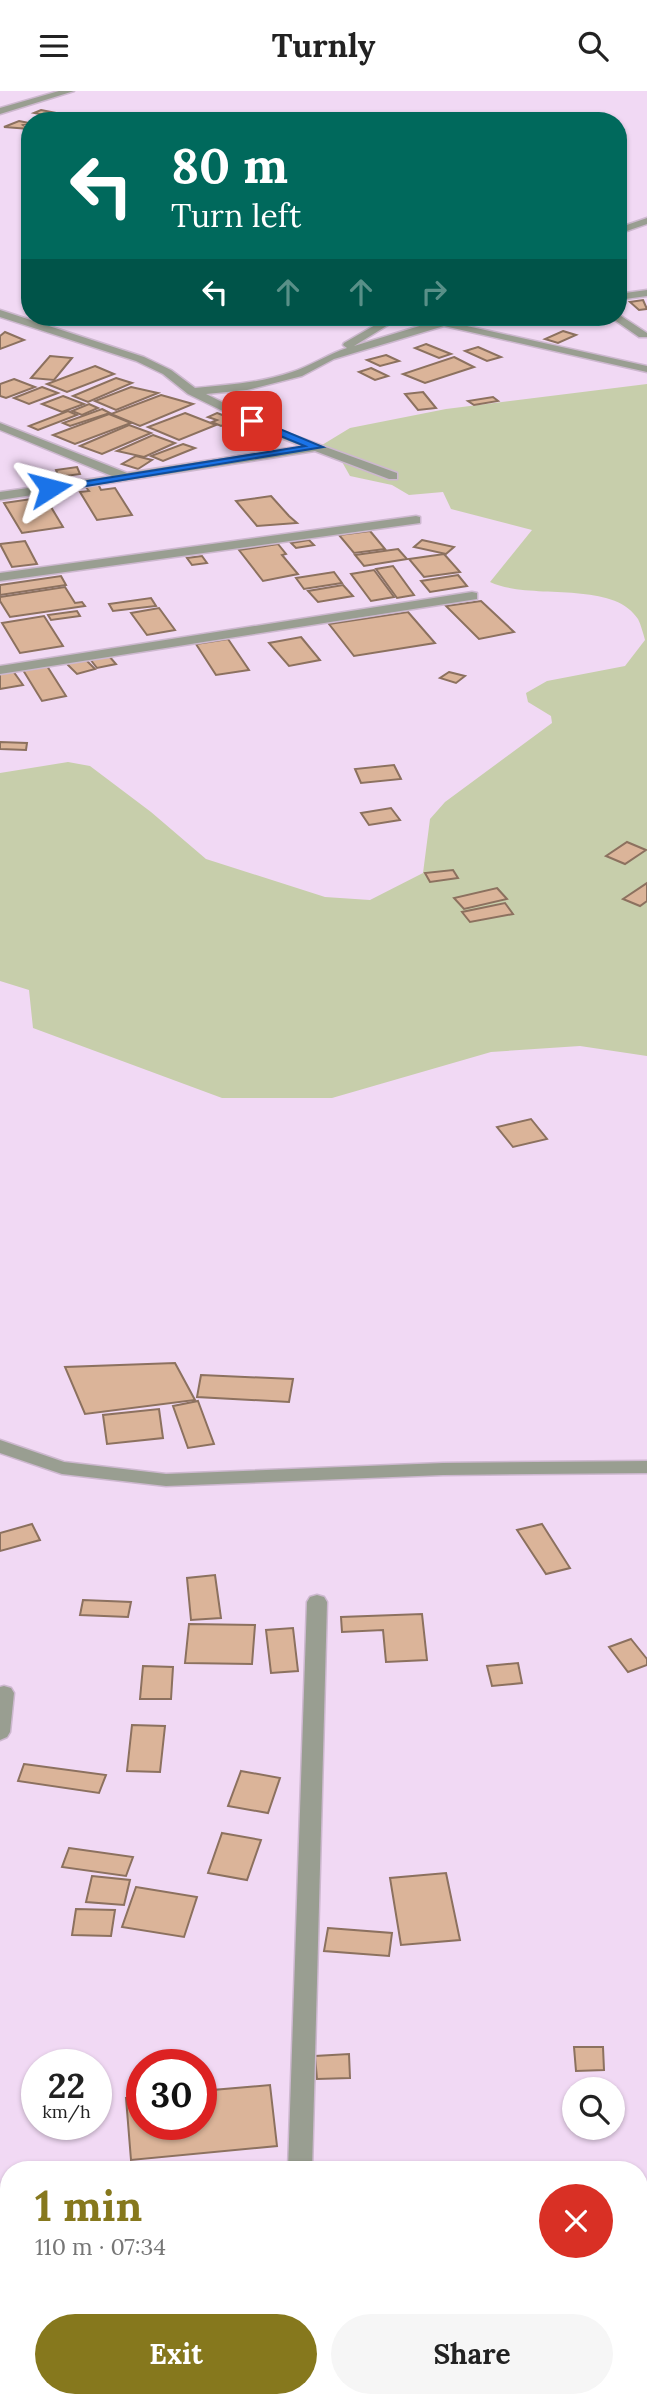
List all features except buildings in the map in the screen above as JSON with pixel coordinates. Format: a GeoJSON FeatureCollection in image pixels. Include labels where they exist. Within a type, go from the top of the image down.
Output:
{"type":"FeatureCollection","features":[{"type":"Feature","properties":{"kind":"street"},"geometry":{"type":"LineString","coordinates":[[0,111],[69,91]]}},
{"type":"Feature","properties":{"kind":"street"},"geometry":{"type":"LineString","coordinates":[[627,228],[647,221]]}},
{"type":"Feature","properties":{"kind":"street"},"geometry":{"type":"LineString","coordinates":[[627,296],[647,293]]}},
{"type":"Feature","properties":{"kind":"street"},"geometry":{"type":"LineString","coordinates":[[0,313],[21,320]]}},
{"type":"Feature","properties":{"kind":"street"},"geometry":{"type":"LineString","coordinates":[[627,324],[643,335]]}},
{"type":"Feature","properties":{"kind":"street"},"geometry":{"type":"LineString","coordinates":[[40,326],[140,359],[167,372],[192,392],[272,431],[393,476]]}},
{"type":"Feature","properties":{"kind":"street"},"geometry":{"type":"LineString","coordinates":[[192,392],[247,387],[298,374],[381,326]]}},
{"type":"Feature","properties":{"kind":"street"},"geometry":{"type":"LineString","coordinates":[[330,357],[429,326]]}},
{"type":"Feature","properties":{"kind":"street"},"geometry":{"type":"LineString","coordinates":[[453,326],[647,369]]}},
{"type":"Feature","properties":{"kind":"street"},"geometry":{"type":"LineString","coordinates":[[0,426],[126,477]]}},
{"type":"Feature","properties":{"kind":"street"},"geometry":{"type":"LineString","coordinates":[[0,496],[317,447]]}},
{"type":"Feature","properties":{"kind":"street"},"geometry":{"type":"LineString","coordinates":[[0,577],[416,520]]}},
{"type":"Feature","properties":{"kind":"street"},"geometry":{"type":"LineString","coordinates":[[0,670],[472,596]]}},
{"type":"Feature","properties":{"kind":"street"},"geometry":{"type":"LineString","coordinates":[[0,1446],[62,1468],[166,1480],[443,1469],[647,1468]]}},
{"type":"Feature","properties":{"kind":"street"},"geometry":{"type":"LineString","coordinates":[[300,2161],[317,1602]]}},
{"type":"Feature","properties":{"kind":"street"},"geometry":{"type":"LineString","coordinates":[[0,1732],[4,1693]]}},
{"type":"Feature","properties":{"kind":"green space"},"geometry":{"type":"Polygon","coordinates":[[[647,384],[647,1056],[580,1046],[491,1052],[332,1098],[222,1098],[33,1028],[29,990],[0,981],[0,773],[68,762],[90,766],[151,812],[206,859],[325,897],[370,900],[423,873],[430,819],[445,802],[552,723],[551,716],[528,702],[526,693],[547,681],[625,666],[645,640],[638,619],[626,607],[610,599],[526,590],[490,582],[532,530],[451,509],[443,492],[409,495],[392,485],[350,476],[337,453],[322,445],[350,428],[446,409],[647,384]]]}},
{"type":"Feature","properties":{"kind":"route"},"geometry":{"type":"LineString","coordinates":[[50,488],[317,447],[252,421]]}}]}
